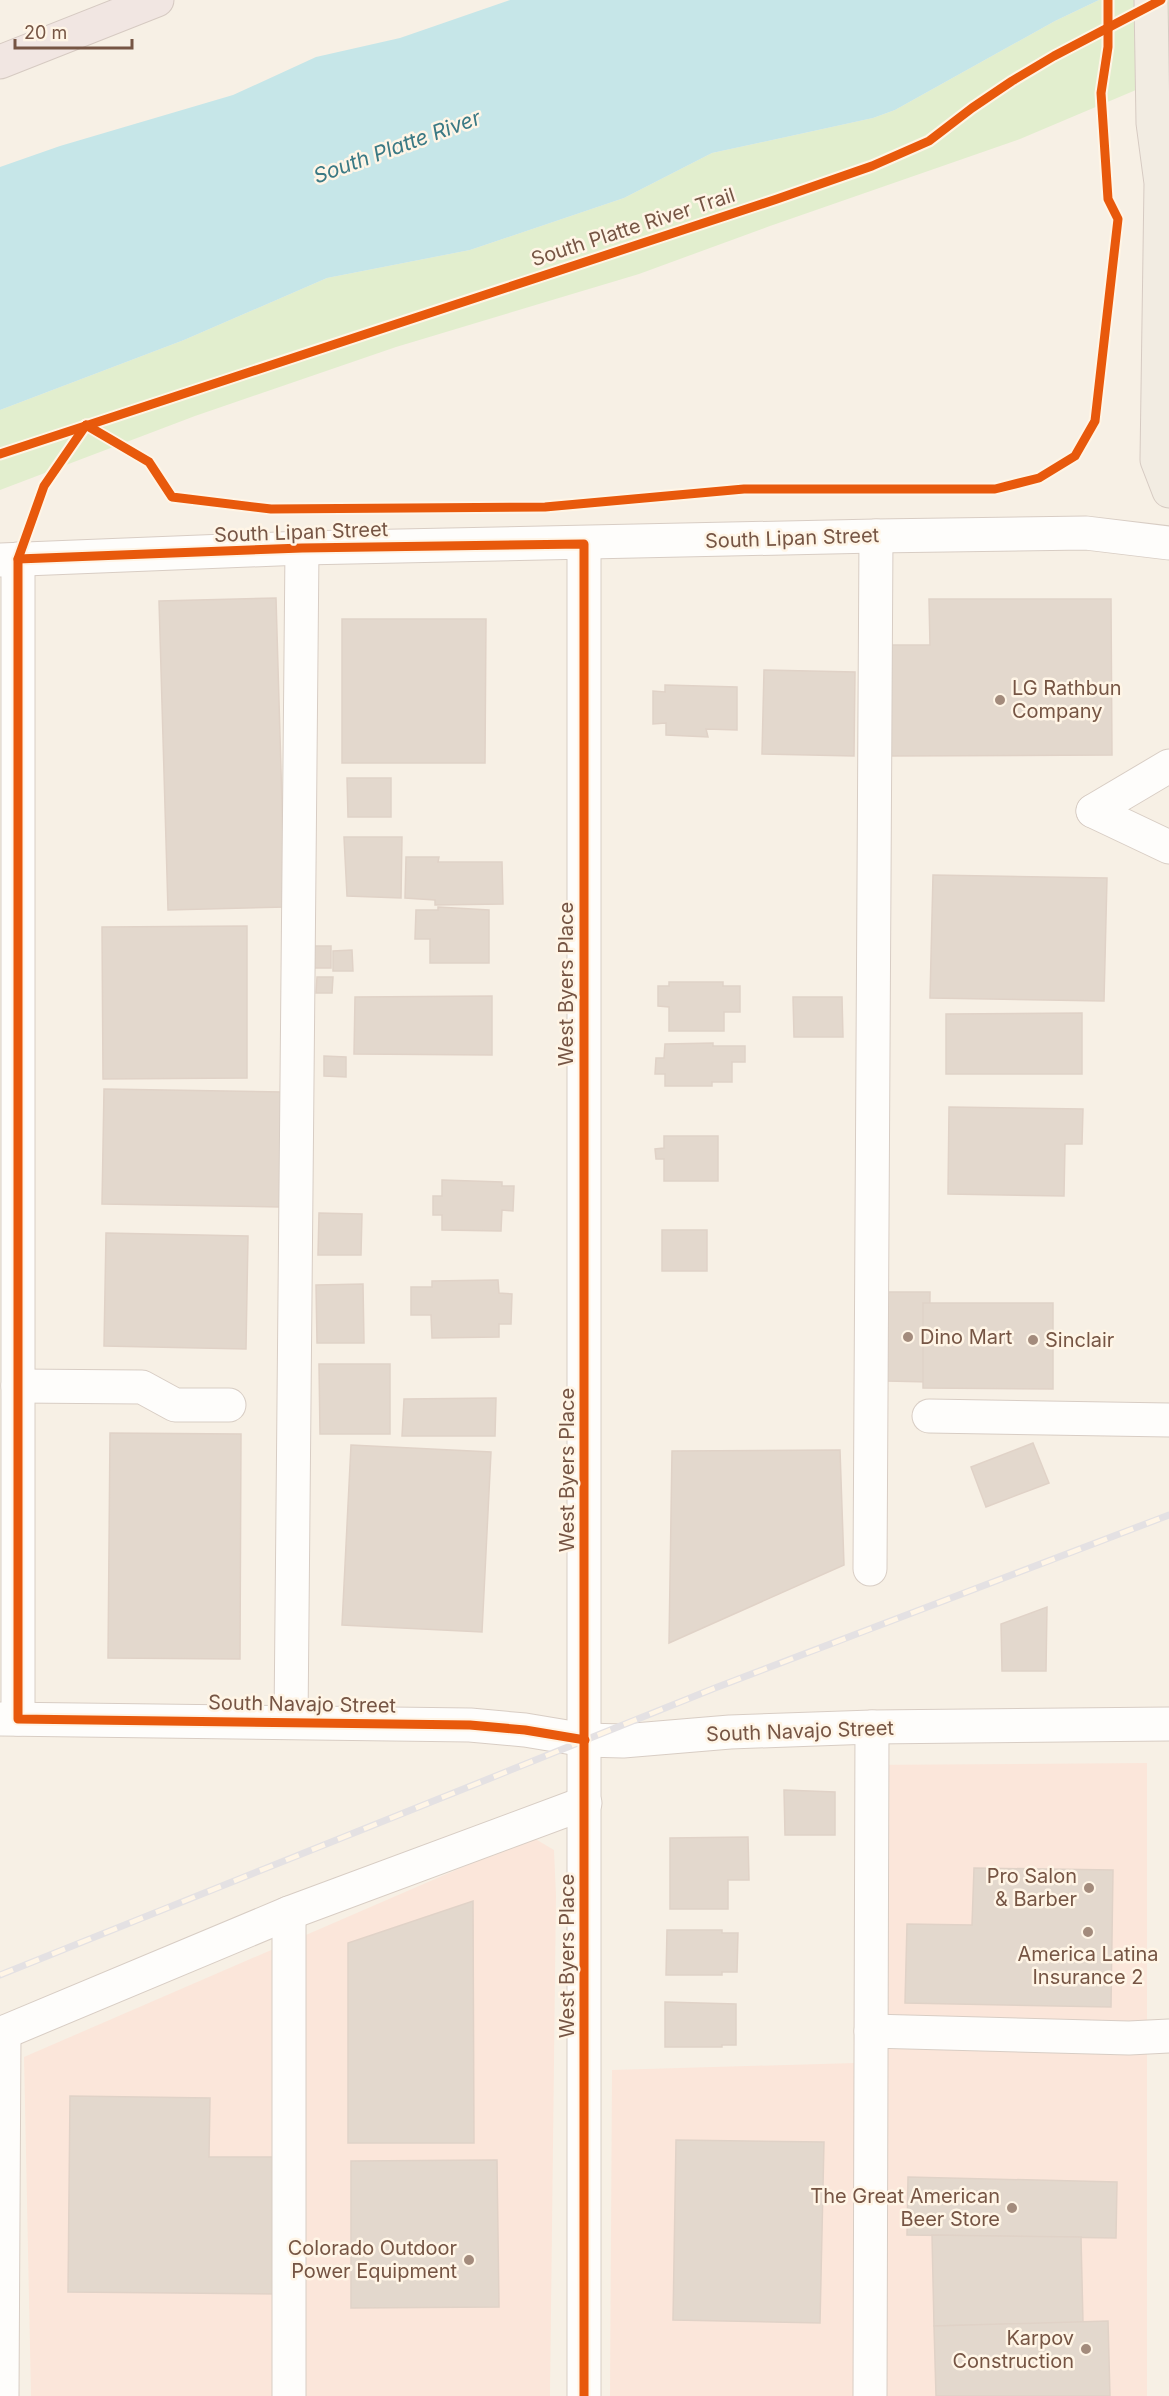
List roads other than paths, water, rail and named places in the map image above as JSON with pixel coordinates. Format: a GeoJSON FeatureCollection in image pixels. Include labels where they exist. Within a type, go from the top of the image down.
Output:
{"type":"FeatureCollection","features":[{"type":"Feature","properties":{"kind":"highway"},"geometry":{"type":"LineString","coordinates":[[0,62],[157,0]]}},
{"type":"Feature","properties":{"kind":"main road"},"geometry":{"type":"LineString","coordinates":[[1151,13],[1154,123],[1161,183],[1157,460],[1169,491]]}},
{"type":"Feature","properties":{"kind":"street","name":"South Lipan Street"},"geometry":{"type":"LineString","coordinates":[[9,560],[302,548],[584,544],[876,536],[1086,533],[1169,543]]}},
{"type":"Feature","properties":{"kind":"street"},"geometry":{"type":"LineString","coordinates":[[870,1569],[876,536]]}},
{"type":"Feature","properties":{"kind":"street","name":"West Byers Place"},"geometry":{"type":"LineString","coordinates":[[584,544],[584,2396]]}},
{"type":"Feature","properties":{"kind":"street"},"geometry":{"type":"LineString","coordinates":[[291,1722],[302,548]]}},
{"type":"Feature","properties":{"kind":"street"},"geometry":{"type":"LineString","coordinates":[[9,560],[18,1386],[9,1719]]}},
{"type":"Feature","properties":{"kind":"street"},"geometry":{"type":"LineString","coordinates":[[1169,766],[1093,811],[1169,847]]}},
{"type":"Feature","properties":{"kind":"street"},"geometry":{"type":"LineString","coordinates":[[18,1386],[142,1387],[175,1405],[229,1405]]}},
{"type":"Feature","properties":{"kind":"street"},"geometry":{"type":"LineString","coordinates":[[928,1416],[1169,1420]]}},
{"type":"Feature","properties":{"kind":"street","name":"South Navajo Street"},"geometry":{"type":"LineString","coordinates":[[9,1719],[470,1725],[525,1730],[585,1740],[623,1741],[730,1732],[872,1727],[1169,1724]]}},
{"type":"Feature","properties":{"kind":"street"},"geometry":{"type":"LineString","coordinates":[[870,2396],[872,1727]]}},
{"type":"Feature","properties":{"kind":"street"},"geometry":{"type":"LineString","coordinates":[[2,2396],[2,2033],[289,1913],[585,1803]]}},
{"type":"Feature","properties":{"kind":"street"},"geometry":{"type":"LineString","coordinates":[[289,1913],[289,2396]]}},
{"type":"Feature","properties":{"kind":"street"},"geometry":{"type":"LineString","coordinates":[[871,2031],[1129,2038],[1169,2036]]}},
{"type":"Feature","properties":{"kind":"water","name":"South Platte River"},"geometry":{"type":"Polygon","coordinates":[[[510,0],[1099,0],[1055,21],[895,110],[873,118],[712,153],[624,198],[470,250],[327,278],[184,340],[0,410],[0,167],[60,146],[233,95],[316,57],[400,38],[510,0]]]}},
{"type":"Feature","properties":{"kind":"railway"},"geometry":{"type":"LineString","coordinates":[[0,1975],[715,1688],[1169,1515]]}},
{"type":"Feature","properties":{"kind":"place","name":"LG Rathbun Company"},"geometry":{"type":"Point","coordinates":[1000,700]}},
{"type":"Feature","properties":{"kind":"place","name":"Dino Mart"},"geometry":{"type":"Point","coordinates":[908,1337]}},
{"type":"Feature","properties":{"kind":"place","name":"Sinclair"},"geometry":{"type":"Point","coordinates":[1033,1340]}},
{"type":"Feature","properties":{"kind":"place","name":"Pro Salon & Barber"},"geometry":{"type":"Point","coordinates":[1089,1888]}},
{"type":"Feature","properties":{"kind":"place","name":"America Latina Insurance 2"},"geometry":{"type":"Point","coordinates":[1088,1932]}},
{"type":"Feature","properties":{"kind":"place","name":"The Great American Beer Store"},"geometry":{"type":"Point","coordinates":[1012,2208]}},
{"type":"Feature","properties":{"kind":"place","name":"Colorado Outdoor Power Equipment"},"geometry":{"type":"Point","coordinates":[469,2260]}},
{"type":"Feature","properties":{"kind":"place","name":"Karpov Construction"},"geometry":{"type":"Point","coordinates":[1086,2349]}}]}
